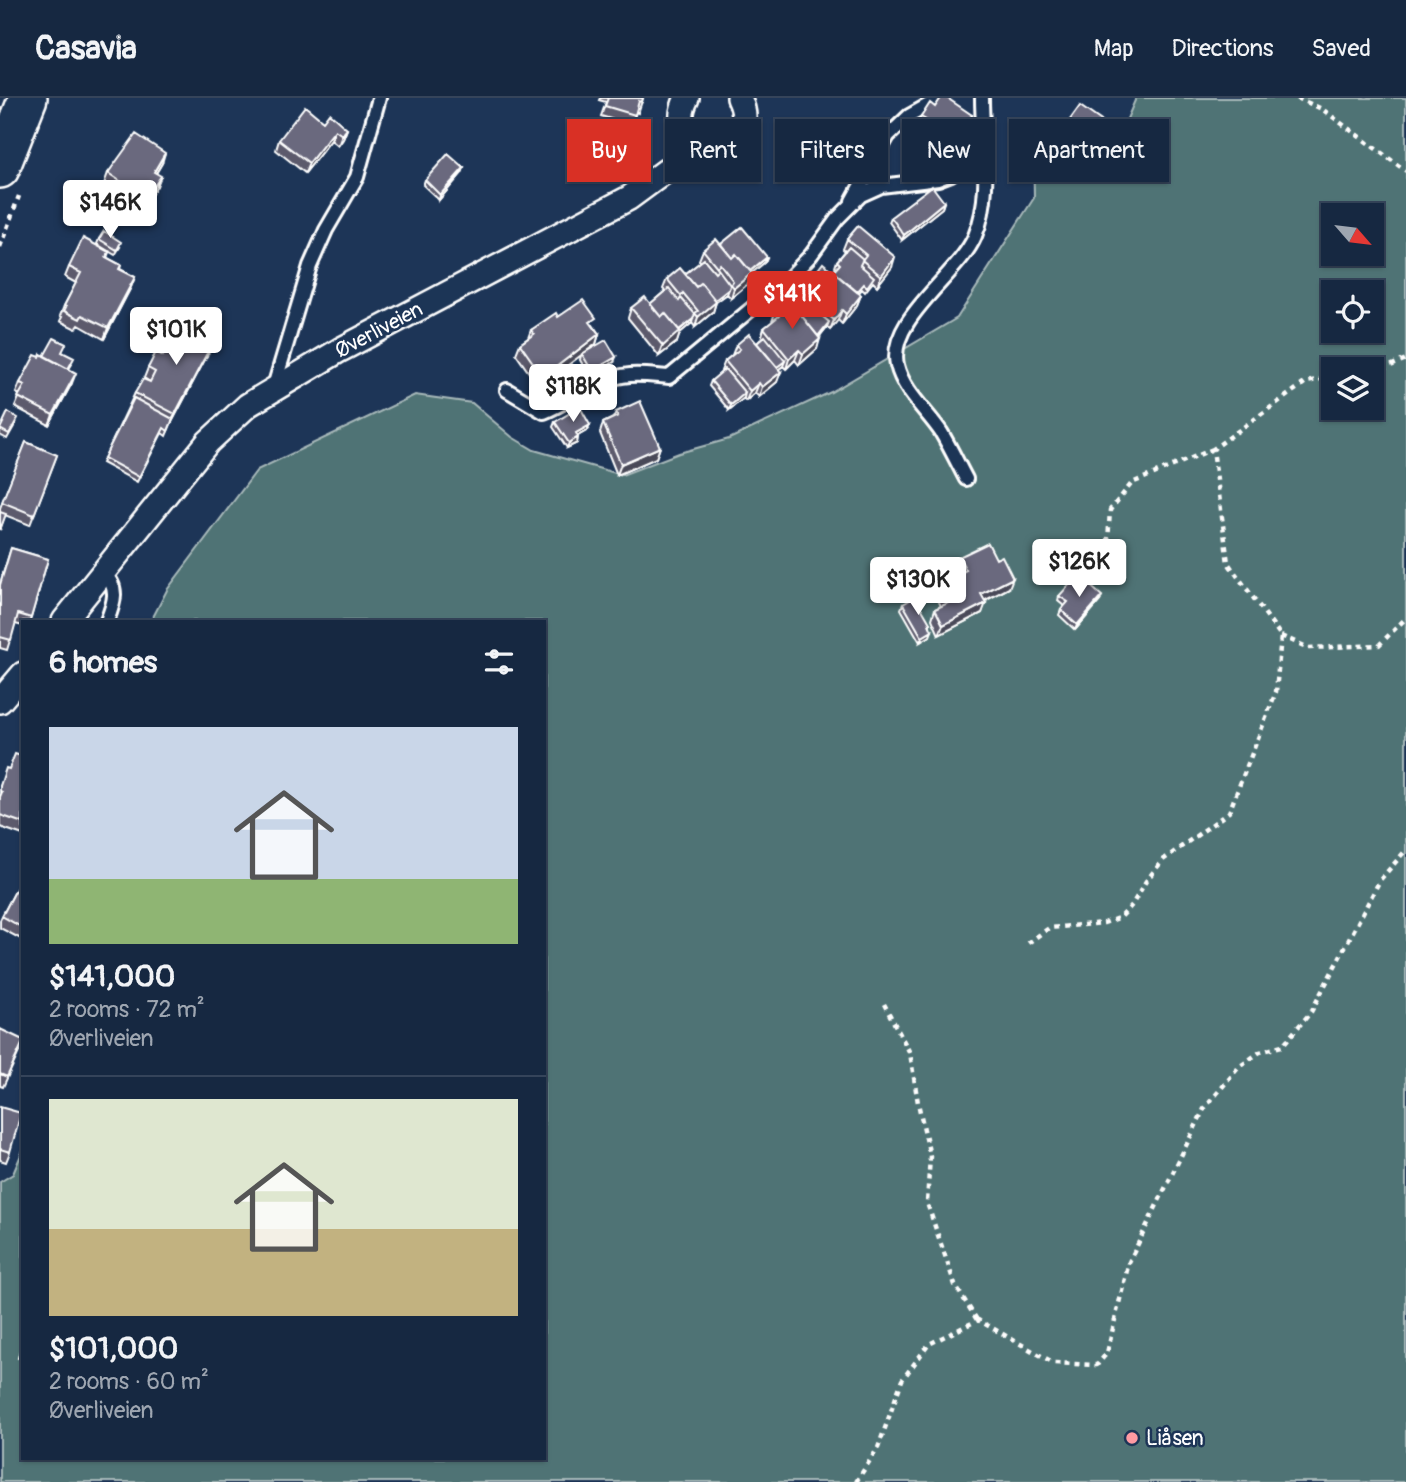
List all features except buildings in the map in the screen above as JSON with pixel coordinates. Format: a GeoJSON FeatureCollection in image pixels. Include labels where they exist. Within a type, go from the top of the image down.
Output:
{"type":"FeatureCollection","features":[{"type":"Feature","properties":{"kind":"main road"},"geometry":{"type":"LineString","coordinates":[[0,169],[28,98]]}},
{"type":"Feature","properties":{"kind":"street"},"geometry":{"type":"LineString","coordinates":[[684,119],[683,108],[687,98]]}},
{"type":"Feature","properties":{"kind":"street"},"geometry":{"type":"LineString","coordinates":[[739,98],[743,119]]}},
{"type":"Feature","properties":{"kind":"street","name":"Øverliveien"},"geometry":{"type":"LineString","coordinates":[[65,620],[208,442],[248,405],[340,350],[629,198],[665,172]]}},
{"type":"Feature","properties":{"kind":"street"},"geometry":{"type":"LineString","coordinates":[[0,701],[21,676]]}},
{"type":"Feature","properties":{"kind":"lane"},"geometry":{"type":"LineString","coordinates":[[272,390],[310,266],[326,230],[357,177],[379,98]]}},
{"type":"Feature","properties":{"kind":"lane"},"geometry":{"type":"LineString","coordinates":[[507,390],[544,412],[616,377],[628,374],[668,377],[790,277],[850,204],[888,136],[909,116],[941,98]]}},
{"type":"Feature","properties":{"kind":"lane"},"geometry":{"type":"LineString","coordinates":[[982,98],[983,119]]}},
{"type":"Feature","properties":{"kind":"lane"},"geometry":{"type":"LineString","coordinates":[[850,204],[863,194],[881,186],[914,182]]}},
{"type":"Feature","properties":{"kind":"lane"},"geometry":{"type":"LineString","coordinates":[[966,480],[942,434],[904,385],[896,364],[898,344],[909,320],[929,293],[959,263],[975,238],[984,209],[984,182]]}},
{"type":"Feature","properties":{"kind":"lane"},"geometry":{"type":"LineString","coordinates":[[103,573],[112,582],[115,599],[107,620]]}},
{"type":"Feature","properties":{"kind":"path"},"geometry":{"type":"LineString","coordinates":[[1297,98],[1322,109],[1406,171]]}},
{"type":"Feature","properties":{"kind":"path"},"geometry":{"type":"LineString","coordinates":[[1384,368],[1406,359]]}},
{"type":"Feature","properties":{"kind":"path"},"geometry":{"type":"LineString","coordinates":[[1108,542],[1110,510],[1132,482],[1213,449],[1306,382],[1321,379]]}},
{"type":"Feature","properties":{"kind":"path"},"geometry":{"type":"LineString","coordinates":[[1213,449],[1228,563],[1281,636],[1309,648],[1379,645],[1406,618]]}},
{"type":"Feature","properties":{"kind":"path"},"geometry":{"type":"LineString","coordinates":[[1028,943],[1049,929],[1104,923],[1121,917],[1163,860],[1229,811],[1276,692],[1281,636]]}},
{"type":"Feature","properties":{"kind":"path"},"geometry":{"type":"LineString","coordinates":[[884,1004],[910,1053],[930,1156],[927,1203],[955,1285],[978,1320],[1054,1363],[1097,1365],[1107,1353],[1129,1262],[1204,1109],[1238,1067],[1260,1052],[1282,1045],[1311,1012],[1380,880],[1406,850]]}},
{"type":"Feature","properties":{"kind":"path"},"geometry":{"type":"LineString","coordinates":[[856,1482],[878,1448],[902,1380],[929,1344],[978,1320]]}},
{"type":"Feature","properties":{"kind":"green space"},"geometry":{"type":"Polygon","coordinates":[[[1136,98],[1406,98],[1406,1482],[0,1482],[0,1182],[13,1174],[21,1155],[21,1460],[546,1460],[546,620],[152,620],[167,590],[257,470],[415,395],[472,403],[512,437],[534,450],[622,475],[679,453],[729,439],[831,392],[957,318],[1034,198],[1034,182],[1169,182],[1169,119],[1127,119],[1136,98]]]}},
{"type":"Feature","properties":{"kind":"place","name":"Liåsen"},"geometry":{"type":"Point","coordinates":[1132,1438]}}]}
